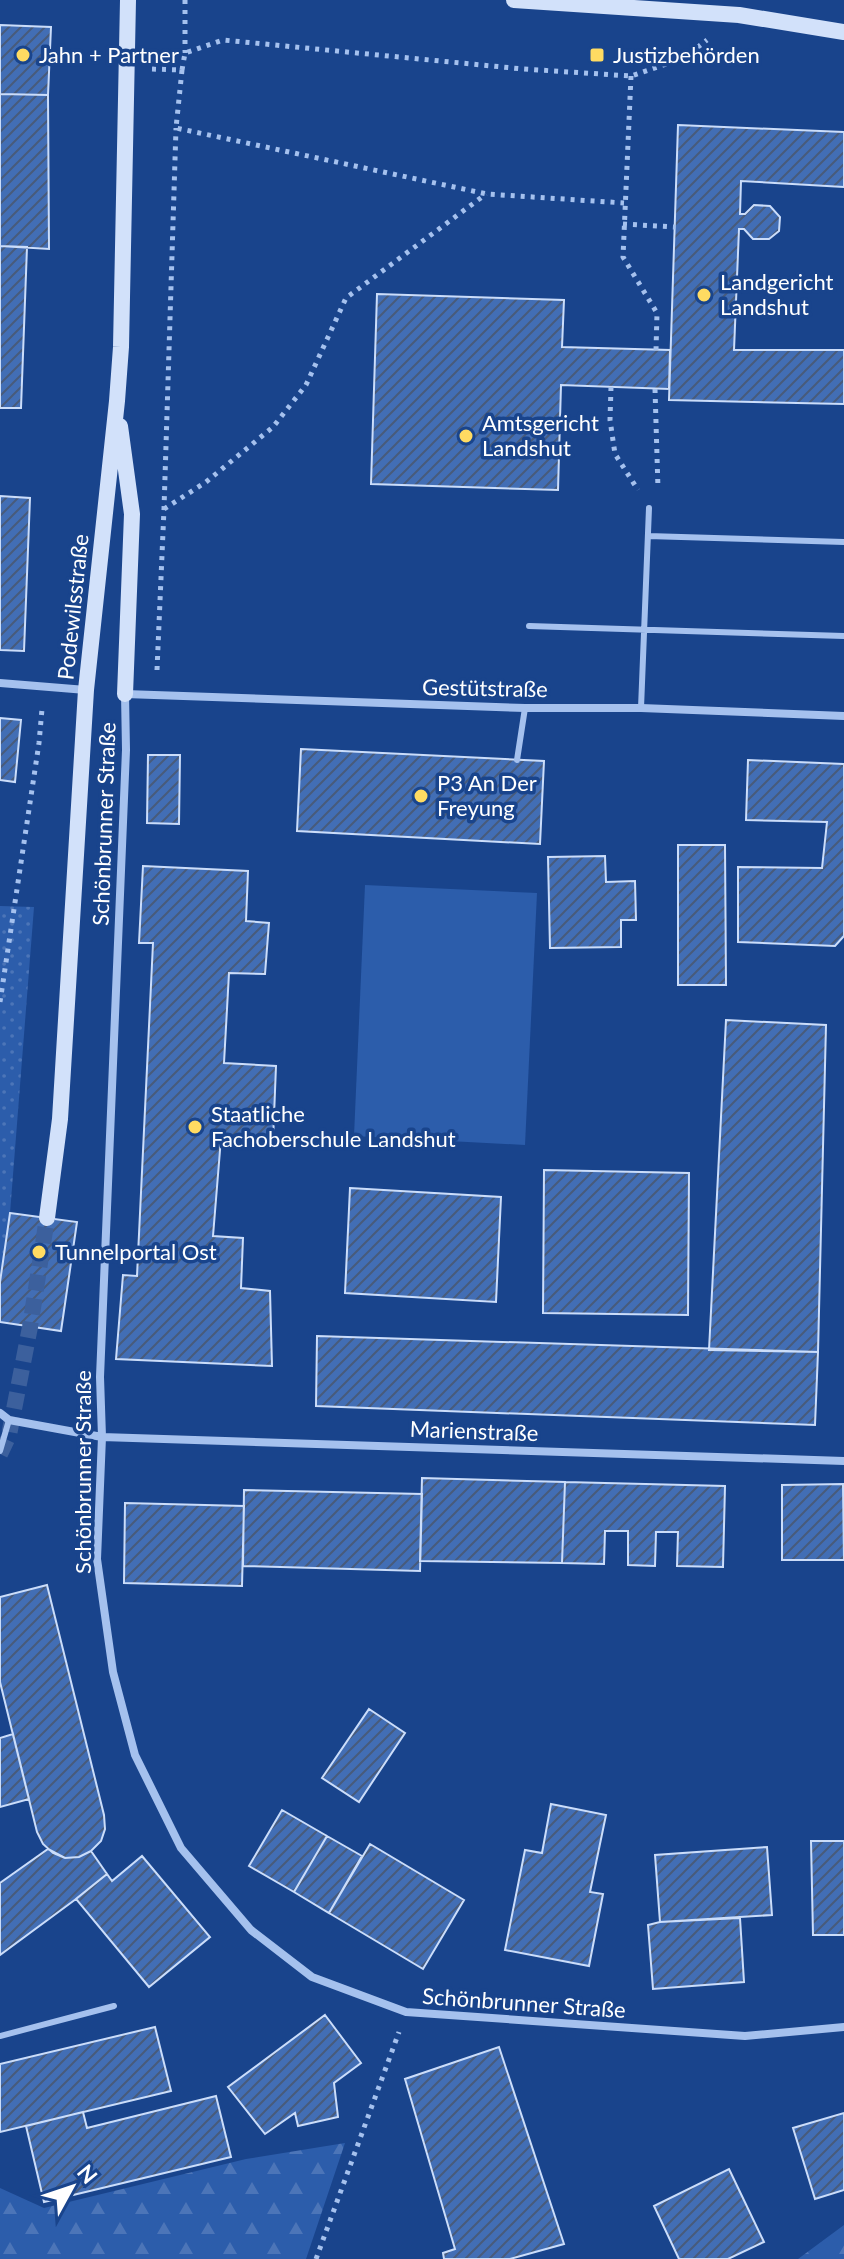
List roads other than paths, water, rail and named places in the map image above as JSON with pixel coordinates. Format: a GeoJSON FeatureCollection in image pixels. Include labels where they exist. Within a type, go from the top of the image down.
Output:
{"type":"FeatureCollection","features":[{"type":"Feature","properties":{"kind":"main road","name":"Podewilsstraße"},"geometry":{"type":"LineString","coordinates":[[47,1218],[60,1119],[86,690],[121,347],[128,0]]}},
{"type":"Feature","properties":{"kind":"main road"},"geometry":{"type":"LineString","coordinates":[[514,0],[739,15],[844,32]]}},
{"type":"Feature","properties":{"kind":"main road"},"geometry":{"type":"LineString","coordinates":[[117,401],[132,514],[125,694]]}},
{"type":"Feature","properties":{"kind":"street"},"geometry":{"type":"LineString","coordinates":[[0,683],[86,690]]}},
{"type":"Feature","properties":{"kind":"street","name":"Gestütstraße"},"geometry":{"type":"LineString","coordinates":[[125,694],[844,716]]}},
{"type":"Feature","properties":{"kind":"street","name":"Schönbrunner Straße"},"geometry":{"type":"LineString","coordinates":[[125,694],[126,750],[100,1377],[102,1437],[97,1559],[113,1672],[135,1755],[181,1848],[251,1930],[312,1977],[406,2012],[745,2036],[844,2027]]}},
{"type":"Feature","properties":{"kind":"street"},"geometry":{"type":"LineString","coordinates":[[0,1413],[9,1420]]}},
{"type":"Feature","properties":{"kind":"street","name":"Marienstraße"},"geometry":{"type":"LineString","coordinates":[[9,1420],[102,1437],[844,1461]]}},
{"type":"Feature","properties":{"kind":"lane"},"geometry":{"type":"LineString","coordinates":[[641,708],[649,508]]}},
{"type":"Feature","properties":{"kind":"lane"},"geometry":{"type":"LineString","coordinates":[[648,536],[844,542]]}},
{"type":"Feature","properties":{"kind":"lane"},"geometry":{"type":"LineString","coordinates":[[529,626],[844,636]]}},
{"type":"Feature","properties":{"kind":"lane"},"geometry":{"type":"LineString","coordinates":[[517,760],[525,708]]}},
{"type":"Feature","properties":{"kind":"lane"},"geometry":{"type":"LineString","coordinates":[[0,1451],[9,1420]]}},
{"type":"Feature","properties":{"kind":"lane"},"geometry":{"type":"LineString","coordinates":[[0,2036],[114,2006]]}},
{"type":"Feature","properties":{"kind":"tunnel"},"geometry":{"type":"LineString","coordinates":[[0,1454],[9,1435],[47,1218]]}},
{"type":"Feature","properties":{"kind":"place","name":"Jahn + Partner"},"geometry":{"type":"Point","coordinates":[23,55]}},
{"type":"Feature","properties":{"kind":"place","name":"Justizbehörden"},"geometry":{"type":"Point","coordinates":[597,55]}},
{"type":"Feature","properties":{"kind":"place","name":"Landgericht Landshut"},"geometry":{"type":"Point","coordinates":[704,295]}},
{"type":"Feature","properties":{"kind":"place","name":"Amtsgericht Landshut"},"geometry":{"type":"Point","coordinates":[466,436]}},
{"type":"Feature","properties":{"kind":"place","name":"P3 An Der Freyung"},"geometry":{"type":"Point","coordinates":[421,796]}},
{"type":"Feature","properties":{"kind":"place","name":"Staatliche Fachoberschule Landshut"},"geometry":{"type":"Point","coordinates":[195,1127]}},
{"type":"Feature","properties":{"kind":"place","name":"Tunnelportal Ost"},"geometry":{"type":"Point","coordinates":[39,1252]}}]}
